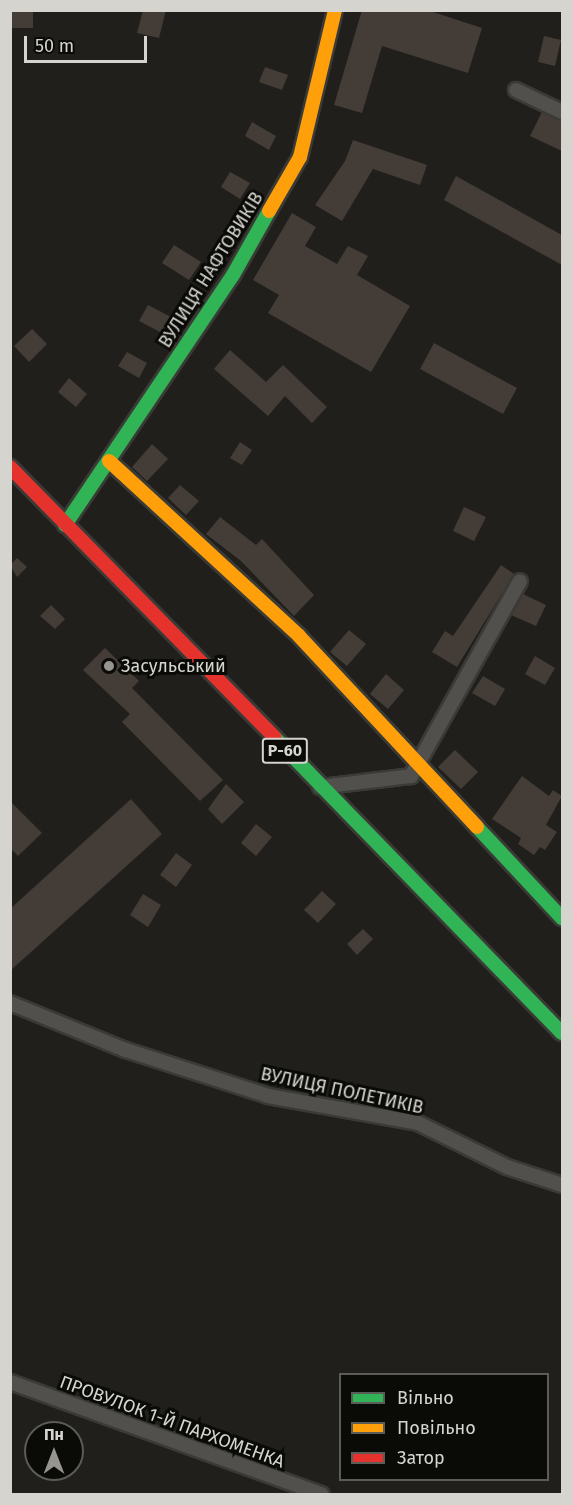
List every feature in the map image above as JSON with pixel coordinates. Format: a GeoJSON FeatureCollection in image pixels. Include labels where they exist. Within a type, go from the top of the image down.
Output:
{"type":"FeatureCollection","features":[{"type":"Feature","properties":{"kind":"street","name":"ВУЛИЦЯ НАФТОВИКІВ"},"geometry":{"type":"LineString","coordinates":[[66,525],[233,275],[300,157],[335,10]]}},
{"type":"Feature","properties":{"kind":"street"},"geometry":{"type":"LineString","coordinates":[[516,90],[562,112]]}},
{"type":"Feature","properties":{"kind":"street"},"geometry":{"type":"LineString","coordinates":[[109,461],[299,636],[420,762],[562,918]]}},
{"type":"Feature","properties":{"kind":"street","name":"Р-60"},"geometry":{"type":"LineString","coordinates":[[10,467],[562,1033]]}},
{"type":"Feature","properties":{"kind":"street"},"geometry":{"type":"LineString","coordinates":[[320,787],[411,776],[520,581]]}},
{"type":"Feature","properties":{"kind":"street","name":"ВУЛИЦЯ ПОЛЕТИКІВ"},"geometry":{"type":"LineString","coordinates":[[10,1003],[126,1050],[268,1096],[418,1123],[507,1167],[562,1185]]}},
{"type":"Feature","properties":{"kind":"street","name":"ПРОВУЛОК 1-Й ПАРХОМЕНКА"},"geometry":{"type":"LineString","coordinates":[[10,1382],[321,1494]]}},
{"type":"Feature","properties":{"kind":"building"},"geometry":{"type":"Polygon","coordinates":[[[10,10],[33,10],[33,28],[10,28],[10,10]]]}},
{"type":"Feature","properties":{"kind":"building"},"geometry":{"type":"Polygon","coordinates":[[[143,10],[166,10],[159,38],[137,33],[143,10]]]}},
{"type":"Feature","properties":{"kind":"building"},"geometry":{"type":"Polygon","coordinates":[[[362,10],[427,10],[482,28],[468,73],[382,46],[362,113],[334,105],[362,10]]]}},
{"type":"Feature","properties":{"kind":"building"},"geometry":{"type":"Polygon","coordinates":[[[544,36],[561,40],[555,66],[538,62],[544,36]]]}},
{"type":"Feature","properties":{"kind":"building"},"geometry":{"type":"Polygon","coordinates":[[[265,67],[288,75],[282,90],[259,82],[265,67]]]}},
{"type":"Feature","properties":{"kind":"building"},"geometry":{"type":"Polygon","coordinates":[[[542,112],[562,121],[562,151],[530,136],[542,112]]]}},
{"type":"Feature","properties":{"kind":"building"},"geometry":{"type":"Polygon","coordinates":[[[252,122],[276,136],[269,150],[245,136],[252,122]]]}},
{"type":"Feature","properties":{"kind":"building"},"geometry":{"type":"Polygon","coordinates":[[[353,140],[427,165],[420,185],[373,169],[342,221],[315,205],[345,161],[353,140]]]}},
{"type":"Feature","properties":{"kind":"building"},"geometry":{"type":"Polygon","coordinates":[[[230,172],[250,183],[240,199],[221,187],[230,172]]]}},
{"type":"Feature","properties":{"kind":"building"},"geometry":{"type":"Polygon","coordinates":[[[456,176],[562,235],[562,265],[444,200],[456,176]]]}},
{"type":"Feature","properties":{"kind":"building"},"geometry":{"type":"Polygon","coordinates":[[[292,213],[316,227],[305,246],[337,264],[348,246],[368,256],[357,275],[410,306],[371,372],[268,313],[279,295],[253,280],[292,213]]]}},
{"type":"Feature","properties":{"kind":"building"},"geometry":{"type":"Polygon","coordinates":[[[174,245],[201,262],[189,280],[162,263],[174,245]]]}},
{"type":"Feature","properties":{"kind":"building"},"geometry":{"type":"Polygon","coordinates":[[[148,305],[171,317],[162,333],[139,321],[148,305]]]}},
{"type":"Feature","properties":{"kind":"building"},"geometry":{"type":"Polygon","coordinates":[[[32,329],[47,344],[29,362],[14,346],[32,329]]]}},
{"type":"Feature","properties":{"kind":"building"},"geometry":{"type":"Polygon","coordinates":[[[434,343],[517,388],[503,414],[420,369],[434,343]]]}},
{"type":"Feature","properties":{"kind":"building"},"geometry":{"type":"Polygon","coordinates":[[[230,350],[266,382],[283,365],[327,407],[312,423],[285,396],[268,416],[214,369],[230,350]]]}},
{"type":"Feature","properties":{"kind":"building"},"geometry":{"type":"Polygon","coordinates":[[[127,352],[147,363],[139,378],[118,366],[127,352]]]}},
{"type":"Feature","properties":{"kind":"building"},"geometry":{"type":"Polygon","coordinates":[[[69,378],[87,394],[76,407],[58,392],[69,378]]]}},
{"type":"Feature","properties":{"kind":"building"},"geometry":{"type":"Polygon","coordinates":[[[240,442],[252,450],[242,465],[230,458],[240,442]]]}},
{"type":"Feature","properties":{"kind":"building"},"geometry":{"type":"Polygon","coordinates":[[[152,444],[168,459],[147,481],[132,467],[152,444]]]}},
{"type":"Feature","properties":{"kind":"building"},"geometry":{"type":"Polygon","coordinates":[[[180,485],[199,501],[186,515],[168,498],[180,485]]]}},
{"type":"Feature","properties":{"kind":"building"},"geometry":{"type":"Polygon","coordinates":[[[464,507],[486,517],[474,541],[453,531],[464,507]]]}},
{"type":"Feature","properties":{"kind":"building"},"geometry":{"type":"Polygon","coordinates":[[[220,517],[256,545],[262,539],[314,595],[294,616],[241,561],[206,534],[220,517]]]}},
{"type":"Feature","properties":{"kind":"building"},"geometry":{"type":"Polygon","coordinates":[[[17,558],[27,567],[17,577],[10,565],[17,558]]]}},
{"type":"Feature","properties":{"kind":"building"},"geometry":{"type":"Polygon","coordinates":[[[501,565],[514,574],[457,667],[432,652],[445,631],[453,636],[501,565]]]}},
{"type":"Feature","properties":{"kind":"building"},"geometry":{"type":"Polygon","coordinates":[[[523,594],[546,605],[536,626],[511,615],[523,594]]]}},
{"type":"Feature","properties":{"kind":"building"},"geometry":{"type":"Polygon","coordinates":[[[51,605],[65,619],[55,629],[40,616],[51,605]]]}},
{"type":"Feature","properties":{"kind":"building"},"geometry":{"type":"Polygon","coordinates":[[[349,630],[366,644],[347,666],[330,652],[349,630]]]}},
{"type":"Feature","properties":{"kind":"building"},"geometry":{"type":"Polygon","coordinates":[[[105,648],[139,681],[132,688],[223,780],[200,801],[122,722],[130,714],[83,670],[105,648]]]}},
{"type":"Feature","properties":{"kind":"building"},"geometry":{"type":"Polygon","coordinates":[[[535,656],[555,668],[545,685],[525,674],[535,656]]]}},
{"type":"Feature","properties":{"kind":"building"},"geometry":{"type":"Polygon","coordinates":[[[386,674],[404,690],[388,709],[370,694],[386,674]]]}},
{"type":"Feature","properties":{"kind":"building"},"geometry":{"type":"Polygon","coordinates":[[[483,676],[505,689],[495,706],[472,693],[483,676]]]}},
{"type":"Feature","properties":{"kind":"building"},"geometry":{"type":"Polygon","coordinates":[[[455,750],[478,772],[461,789],[438,767],[455,750]]]}},
{"type":"Feature","properties":{"kind":"building"},"geometry":{"type":"Polygon","coordinates":[[[522,776],[549,796],[553,790],[562,796],[546,825],[557,832],[545,850],[540,847],[534,855],[518,844],[521,838],[492,819],[522,776]]]}},
{"type":"Feature","properties":{"kind":"building"},"geometry":{"type":"Polygon","coordinates":[[[226,784],[244,802],[222,824],[208,809],[226,784]]]}},
{"type":"Feature","properties":{"kind":"building"},"geometry":{"type":"Polygon","coordinates":[[[131,799],[162,834],[10,971],[10,909],[131,799]]]}},
{"type":"Feature","properties":{"kind":"building"},"geometry":{"type":"Polygon","coordinates":[[[10,801],[42,833],[18,856],[10,848],[10,801]]]}},
{"type":"Feature","properties":{"kind":"building"},"geometry":{"type":"Polygon","coordinates":[[[256,824],[272,837],[256,856],[241,843],[256,824]]]}},
{"type":"Feature","properties":{"kind":"building"},"geometry":{"type":"Polygon","coordinates":[[[176,853],[192,865],[176,887],[160,875],[176,853]]]}},
{"type":"Feature","properties":{"kind":"building"},"geometry":{"type":"Polygon","coordinates":[[[322,891],[336,904],[318,923],[304,910],[322,891]]]}},
{"type":"Feature","properties":{"kind":"building"},"geometry":{"type":"Polygon","coordinates":[[[143,894],[161,905],[148,927],[130,915],[143,894]]]}},
{"type":"Feature","properties":{"kind":"building"},"geometry":{"type":"Polygon","coordinates":[[[363,929],[373,939],[357,955],[347,944],[363,929]]]}},
{"type":"Feature","properties":{"kind":"traffic: fast"},"geometry":{"type":"LineString","coordinates":[[65,525],[233,275],[269,211]]}},
{"type":"Feature","properties":{"kind":"traffic: fast"},"geometry":{"type":"LineString","coordinates":[[274,737],[562,1033]]}},
{"type":"Feature","properties":{"kind":"traffic: fast"},"geometry":{"type":"LineString","coordinates":[[477,827],[562,918]]}},
{"type":"Feature","properties":{"kind":"traffic: slow"},"geometry":{"type":"LineString","coordinates":[[269,211],[300,157],[335,10]]}},
{"type":"Feature","properties":{"kind":"traffic: slow"},"geometry":{"type":"LineString","coordinates":[[109,461],[299,636],[477,827]]}},
{"type":"Feature","properties":{"kind":"traffic: jam"},"geometry":{"type":"LineString","coordinates":[[10,467],[274,737]]}},
{"type":"Feature","properties":{"kind":"place","name":"Засульський"},"geometry":{"type":"Point","coordinates":[109,666]}}]}
